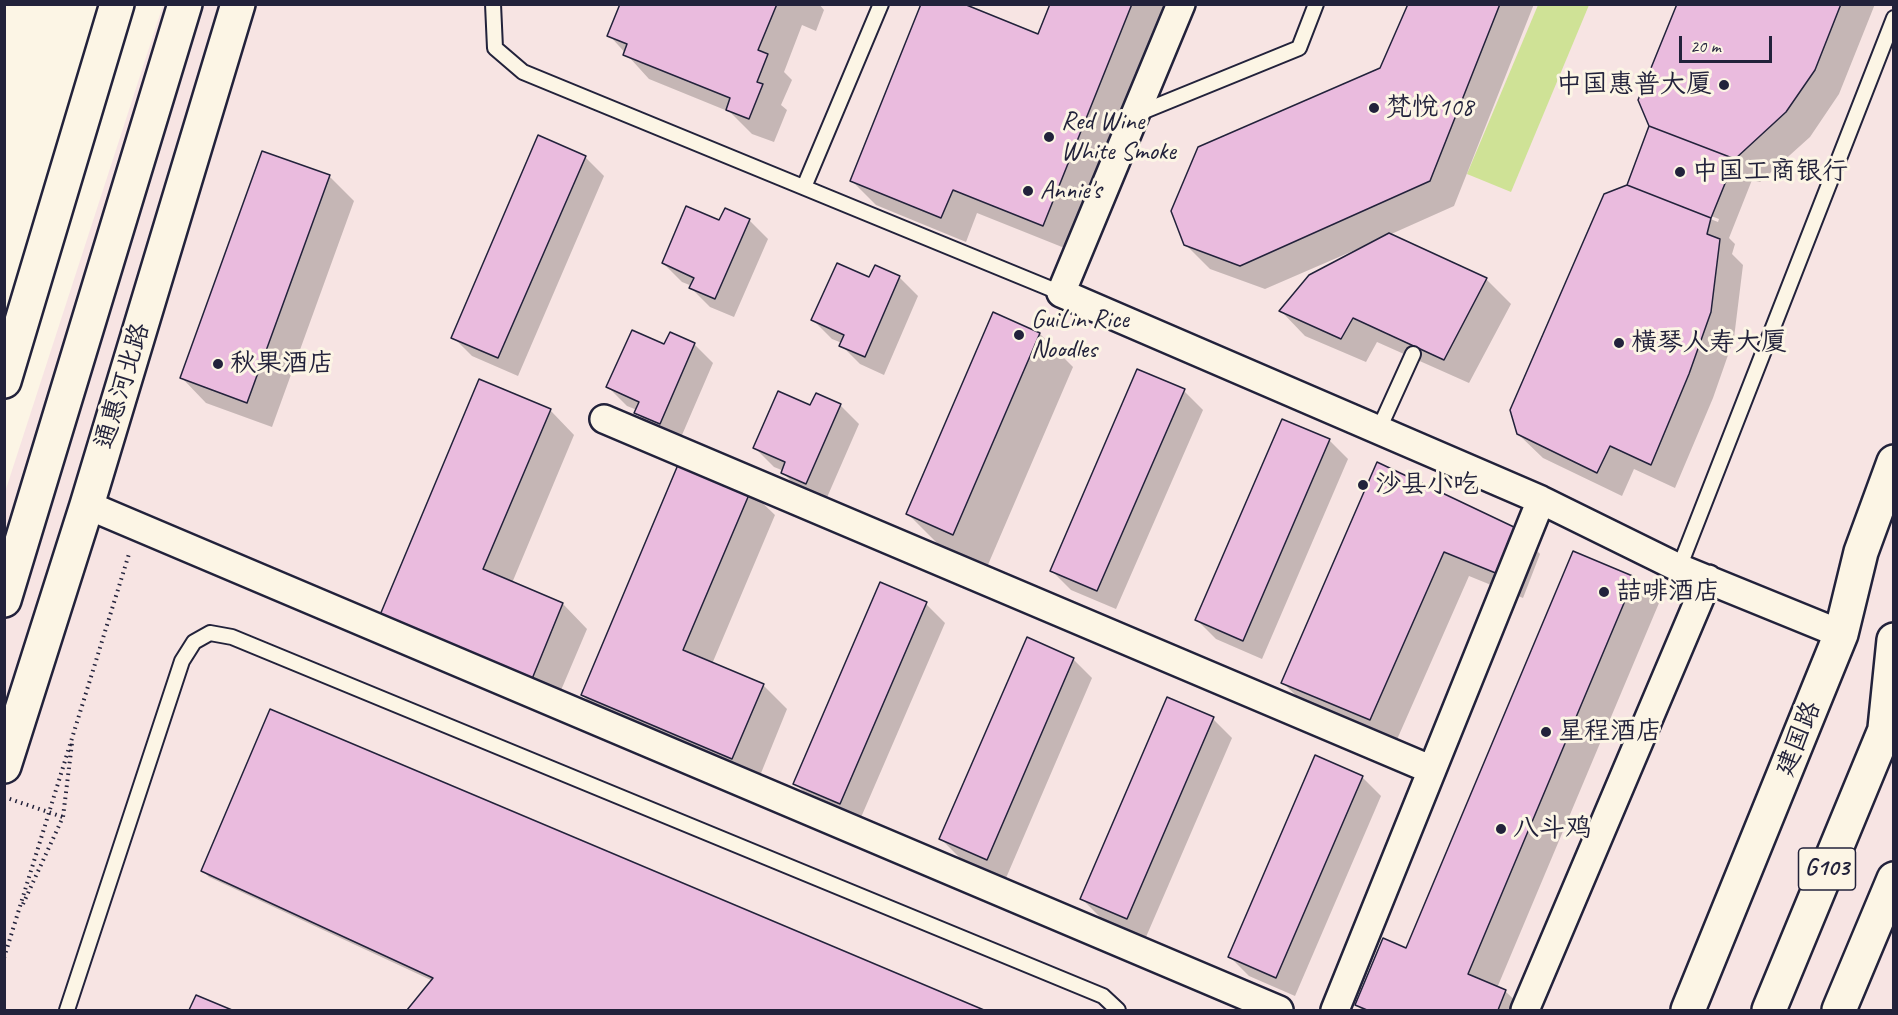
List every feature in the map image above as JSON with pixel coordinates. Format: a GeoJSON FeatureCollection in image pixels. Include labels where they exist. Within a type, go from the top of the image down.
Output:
{"type":"FeatureCollection","features":[{"type":"Feature","properties":{"kind":"main road","name":"通惠河北路"},"geometry":{"type":"LineString","coordinates":[[4,600],[184,4]]}},
{"type":"Feature","properties":{"kind":"main road"},"geometry":{"type":"LineString","coordinates":[[148,127],[203,4]]}},
{"type":"Feature","properties":{"kind":"main road","name":"通惠河北路"},"geometry":{"type":"LineString","coordinates":[[4,766],[87,505],[238,4]]}},
{"type":"Feature","properties":{"kind":"main road"},"geometry":{"type":"LineString","coordinates":[[4,381],[112,14]]}},
{"type":"Feature","properties":{"kind":"main road","name":"建国路"},"geometry":{"type":"LineString","coordinates":[[1688,1011],[1841,634],[1861,552],[1893,462]]}},
{"type":"Feature","properties":{"kind":"main road"},"geometry":{"type":"LineString","coordinates":[[1889,718],[1893,640]]}},
{"type":"Feature","properties":{"kind":"main road","name":"G103"},"geometry":{"type":"LineString","coordinates":[[1769,1011],[1889,718]]}},
{"type":"Feature","properties":{"kind":"main road","name":"G103"},"geometry":{"type":"LineString","coordinates":[[1839,1011],[1893,879]]}},
{"type":"Feature","properties":{"kind":"street"},"geometry":{"type":"LineString","coordinates":[[1181,4],[1061,293],[1540,500],[1679,568],[1841,634]]}},
{"type":"Feature","properties":{"kind":"street"},"geometry":{"type":"LineString","coordinates":[[604,419],[1432,770]]}},
{"type":"Feature","properties":{"kind":"street"},"geometry":{"type":"LineString","coordinates":[[1335,1011],[1540,500]]}},
{"type":"Feature","properties":{"kind":"street"},"geometry":{"type":"LineString","coordinates":[[87,505],[1279,1011]]}},
{"type":"Feature","properties":{"kind":"street"},"geometry":{"type":"LineString","coordinates":[[1525,1011],[1708,579]]}},
{"type":"Feature","properties":{"kind":"lane"},"geometry":{"type":"LineString","coordinates":[[493,4],[495,48],[523,72],[1061,293]]}},
{"type":"Feature","properties":{"kind":"lane"},"geometry":{"type":"LineString","coordinates":[[804,187],[881,4]]}},
{"type":"Feature","properties":{"kind":"lane"},"geometry":{"type":"LineString","coordinates":[[1135,115],[1299,48],[1316,4]]}},
{"type":"Feature","properties":{"kind":"lane"},"geometry":{"type":"LineString","coordinates":[[1679,568],[1893,18]]}},
{"type":"Feature","properties":{"kind":"lane"},"geometry":{"type":"LineString","coordinates":[[1379,429],[1413,354]]}},
{"type":"Feature","properties":{"kind":"lane"},"geometry":{"type":"LineString","coordinates":[[67,1011],[182,661],[194,642],[210,633],[232,637],[1103,996],[1118,1011]]}},
{"type":"Feature","properties":{"kind":"path"},"geometry":{"type":"LineString","coordinates":[[4,958],[137,527]]}},
{"type":"Feature","properties":{"kind":"path"},"geometry":{"type":"LineString","coordinates":[[17,918],[63,817],[74,732]]}},
{"type":"Feature","properties":{"kind":"path"},"geometry":{"type":"LineString","coordinates":[[4,797],[63,817]]}},
{"type":"Feature","properties":{"kind":"shaded area"},"geometry":{"type":"Polygon","coordinates":[[[163,5],[1893,5],[1893,1010],[5,1010],[5,492],[163,5]]]}},
{"type":"Feature","properties":{"kind":"green space"},"geometry":{"type":"Polygon","coordinates":[[[1538,5],[1589,5],[1511,192],[1467,174],[1538,5]]]}},
{"type":"Feature","properties":{"kind":"building"},"geometry":{"type":"Polygon","coordinates":[[[620,4],[777,4],[758,50],[768,54],[757,82],[763,84],[749,119],[726,110],[730,98],[623,55],[627,44],[607,36],[620,4]]]}},
{"type":"Feature","properties":{"kind":"building"},"geometry":{"type":"Polygon","coordinates":[[[921,4],[964,4],[1038,34],[1050,4],[1132,4],[1043,226],[953,190],[941,218],[850,181],[921,4]]]}},
{"type":"Feature","properties":{"kind":"building","name":"梵悦108"},"geometry":{"type":"Polygon","coordinates":[[[1408,4],[1500,4],[1430,181],[1240,266],[1184,245],[1171,211],[1198,147],[1380,68],[1408,4]]]}},
{"type":"Feature","properties":{"kind":"building","name":"中国惠普大厦"},"geometry":{"type":"Polygon","coordinates":[[[1677,4],[1841,4],[1815,70],[1786,112],[1735,159],[1649,126],[1638,100],[1677,4]]]}},
{"type":"Feature","properties":{"kind":"building","name":"中国工商银行"},"geometry":{"type":"Polygon","coordinates":[[[1649,126],[1735,159],[1711,218],[1627,185],[1649,126]]]}},
{"type":"Feature","properties":{"kind":"building"},"geometry":{"type":"Polygon","coordinates":[[[538,135],[586,156],[498,358],[451,338],[538,135]]]}},
{"type":"Feature","properties":{"kind":"building"},"geometry":{"type":"Polygon","coordinates":[[[262,151],[330,175],[247,403],[180,378],[262,151]]]}},
{"type":"Feature","properties":{"kind":"building","name":"横琴人寿大厦"},"geometry":{"type":"Polygon","coordinates":[[[1627,185],[1711,218],[1707,234],[1720,239],[1711,312],[1689,374],[1651,465],[1610,446],[1597,473],[1517,434],[1510,410],[1604,194],[1627,185]]]}},
{"type":"Feature","properties":{"kind":"building"},"geometry":{"type":"Polygon","coordinates":[[[686,206],[719,220],[725,208],[750,219],[715,299],[689,288],[694,278],[662,263],[686,206]]]}},
{"type":"Feature","properties":{"kind":"building"},"geometry":{"type":"Polygon","coordinates":[[[1389,233],[1487,278],[1444,360],[1353,318],[1341,339],[1279,311],[1309,275],[1389,233]]]}},
{"type":"Feature","properties":{"kind":"building"},"geometry":{"type":"Polygon","coordinates":[[[837,263],[869,277],[875,265],[900,276],[865,357],[839,346],[844,335],[811,320],[837,263]]]}},
{"type":"Feature","properties":{"kind":"building"},"geometry":{"type":"Polygon","coordinates":[[[993,312],[1040,333],[953,535],[906,514],[993,312]]]}},
{"type":"Feature","properties":{"kind":"building"},"geometry":{"type":"Polygon","coordinates":[[[632,330],[664,344],[670,332],[695,343],[660,424],[634,413],[639,402],[606,387],[632,330]]]}},
{"type":"Feature","properties":{"kind":"building"},"geometry":{"type":"Polygon","coordinates":[[[1137,369],[1185,389],[1097,591],[1050,571],[1137,369]]]}},
{"type":"Feature","properties":{"kind":"building"},"geometry":{"type":"Polygon","coordinates":[[[479,379],[551,409],[483,569],[563,603],[532,679],[380,615],[479,379]]]}},
{"type":"Feature","properties":{"kind":"building"},"geometry":{"type":"Polygon","coordinates":[[[778,391],[810,405],[816,393],[841,404],[806,484],[781,473],[785,462],[753,448],[778,391]]]}},
{"type":"Feature","properties":{"kind":"building"},"geometry":{"type":"Polygon","coordinates":[[[1282,419],[1330,439],[1243,641],[1195,620],[1282,419]]]}},
{"type":"Feature","properties":{"kind":"building"},"geometry":{"type":"Polygon","coordinates":[[[680,460],[751,490],[683,650],[764,684],[732,759],[581,695],[680,460]]]}},
{"type":"Feature","properties":{"kind":"building"},"geometry":{"type":"Polygon","coordinates":[[[1377,462],[1516,528],[1498,574],[1444,552],[1370,720],[1281,683],[1377,462]]]}},
{"type":"Feature","properties":{"kind":"building"},"geometry":{"type":"Polygon","coordinates":[[[1573,551],[1635,577],[1468,974],[1506,990],[1498,1010],[1367,1010],[1355,1005],[1383,938],[1406,948],[1573,551]]]}},
{"type":"Feature","properties":{"kind":"building"},"geometry":{"type":"Polygon","coordinates":[[[880,582],[927,602],[840,804],[793,784],[880,582]]]}},
{"type":"Feature","properties":{"kind":"building"},"geometry":{"type":"Polygon","coordinates":[[[1027,637],[1074,658],[987,860],[939,839],[1027,637]]]}},
{"type":"Feature","properties":{"kind":"building"},"geometry":{"type":"Polygon","coordinates":[[[1167,697],[1214,717],[1127,919],[1080,899],[1167,697]]]}},
{"type":"Feature","properties":{"kind":"building"},"geometry":{"type":"Polygon","coordinates":[[[270,709],[984,1010],[407,1010],[433,978],[201,871],[270,709]]]}},
{"type":"Feature","properties":{"kind":"building"},"geometry":{"type":"Polygon","coordinates":[[[1315,755],[1363,776],[1276,978],[1228,957],[1315,755]]]}},
{"type":"Feature","properties":{"kind":"building"},"geometry":{"type":"Polygon","coordinates":[[[196,995],[232,1010],[189,1010],[196,995]]]}},
{"type":"Feature","properties":{"kind":"place","name":"中国惠普大厦"},"geometry":{"type":"Point","coordinates":[1724,85]}},
{"type":"Feature","properties":{"kind":"place","name":"梵悦108"},"geometry":{"type":"Point","coordinates":[1374,108]}},
{"type":"Feature","properties":{"kind":"place","name":"Red Wine White Smoke"},"geometry":{"type":"Point","coordinates":[1049,137]}},
{"type":"Feature","properties":{"kind":"place","name":"中国工商银行"},"geometry":{"type":"Point","coordinates":[1680,172]}},
{"type":"Feature","properties":{"kind":"place","name":"Annie's"},"geometry":{"type":"Point","coordinates":[1028,191]}},
{"type":"Feature","properties":{"kind":"place","name":"GuiLin Rice Noodles"},"geometry":{"type":"Point","coordinates":[1019,335]}},
{"type":"Feature","properties":{"kind":"place","name":"横琴人寿大厦"},"geometry":{"type":"Point","coordinates":[1619,343]}},
{"type":"Feature","properties":{"kind":"place","name":"秋果酒店"},"geometry":{"type":"Point","coordinates":[218,364]}},
{"type":"Feature","properties":{"kind":"place","name":"沙县小吃"},"geometry":{"type":"Point","coordinates":[1363,485]}},
{"type":"Feature","properties":{"kind":"place","name":"喆啡酒店"},"geometry":{"type":"Point","coordinates":[1604,592]}},
{"type":"Feature","properties":{"kind":"place","name":"星程酒店"},"geometry":{"type":"Point","coordinates":[1546,732]}},
{"type":"Feature","properties":{"kind":"place","name":"八斗鸡"},"geometry":{"type":"Point","coordinates":[1501,829]}}]}
